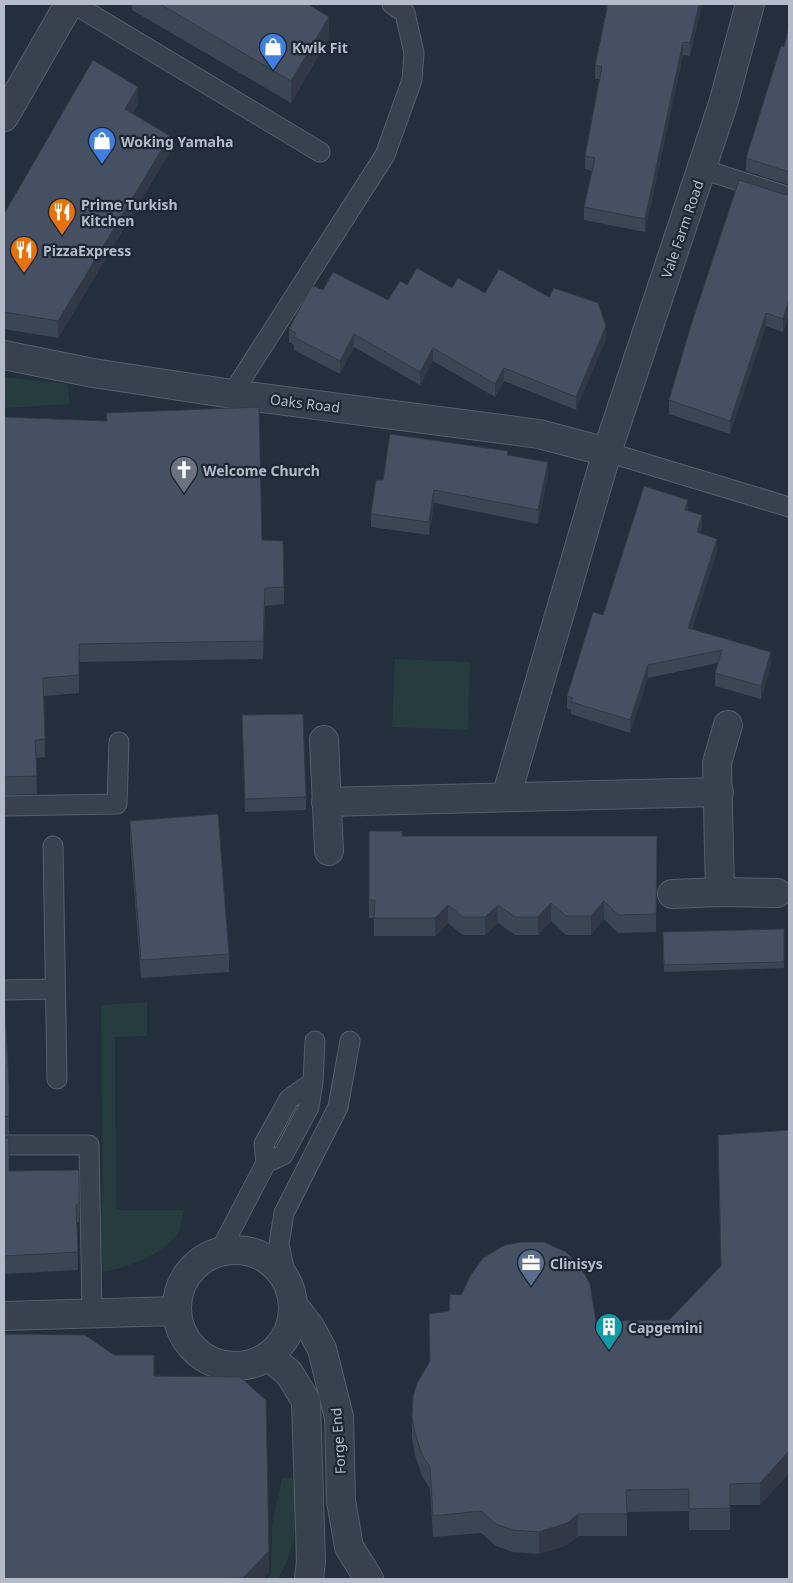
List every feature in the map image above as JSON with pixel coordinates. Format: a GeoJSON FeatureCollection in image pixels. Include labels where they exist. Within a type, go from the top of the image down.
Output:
{"type":"FeatureCollection","features":[{"type":"Feature","properties":{"kind":"street"},"geometry":{"type":"LineString","coordinates":[[4,117],[69,4]]}},
{"type":"Feature","properties":{"kind":"street","name":"Vale Farm Road"},"geometry":{"type":"LineString","coordinates":[[506,797],[607,452],[702,169],[735,63],[750,4]]}},
{"type":"Feature","properties":{"kind":"street","name":"Oaks Road"},"geometry":{"type":"LineString","coordinates":[[4,355],[93,373],[232,394],[538,434],[607,452]]}},
{"type":"Feature","properties":{"kind":"street"},"geometry":{"type":"LineString","coordinates":[[720,892],[717,763],[728,725]]}},
{"type":"Feature","properties":{"kind":"street"},"geometry":{"type":"LineString","coordinates":[[324,740],[328,852]]}},
{"type":"Feature","properties":{"kind":"street"},"geometry":{"type":"LineString","coordinates":[[326,802],[719,792]]}},
{"type":"Feature","properties":{"kind":"street"},"geometry":{"type":"LineString","coordinates":[[672,894],[720,892],[777,893]]}},
{"type":"Feature","properties":{"kind":"street","name":"Forge End"},"geometry":{"type":"LineString","coordinates":[[290,1294],[288,1334],[268,1356],[252,1364],[234,1367],[217,1364],[201,1356],[188,1344],[180,1328],[176,1310],[178,1291],[187,1273],[202,1260],[220,1251],[240,1250],[259,1254],[275,1265],[322,1349],[339,1417],[342,1501],[348,1547],[369,1579]]}},
{"type":"Feature","properties":{"kind":"street"},"geometry":{"type":"LineString","coordinates":[[4,1316],[176,1310]]}},
{"type":"Feature","properties":{"kind":"street"},"geometry":{"type":"LineString","coordinates":[[268,1356],[289,1373],[306,1401],[311,1561],[309,1579]]}},
{"type":"Feature","properties":{"kind":"lane"},"geometry":{"type":"LineString","coordinates":[[74,4],[320,152]]}},
{"type":"Feature","properties":{"kind":"lane"},"geometry":{"type":"LineString","coordinates":[[232,394],[385,155],[412,80],[414,52],[405,12],[392,4]]}},
{"type":"Feature","properties":{"kind":"lane"},"geometry":{"type":"LineString","coordinates":[[702,169],[789,197]]}},
{"type":"Feature","properties":{"kind":"lane"},"geometry":{"type":"LineString","coordinates":[[607,452],[789,507]]}},
{"type":"Feature","properties":{"kind":"lane"},"geometry":{"type":"LineString","coordinates":[[4,806],[118,804],[119,742]]}},
{"type":"Feature","properties":{"kind":"lane"},"geometry":{"type":"LineString","coordinates":[[53,846],[57,1080]]}},
{"type":"Feature","properties":{"kind":"lane"},"geometry":{"type":"LineString","coordinates":[[4,990],[55,989]]}},
{"type":"Feature","properties":{"kind":"lane"},"geometry":{"type":"LineString","coordinates":[[220,1251],[266,1163],[283,1155],[309,1107],[313,1082],[315,1041]]}},
{"type":"Feature","properties":{"kind":"lane"},"geometry":{"type":"LineString","coordinates":[[290,1294],[279,1244],[284,1213],[338,1107],[350,1041]]}},
{"type":"Feature","properties":{"kind":"lane"},"geometry":{"type":"LineString","coordinates":[[4,1146],[89,1145],[92,1313]]}},
{"type":"Feature","properties":{"kind":"green space"},"geometry":{"type":"Polygon","coordinates":[[[4,377],[67,384],[70,404],[4,408],[4,377]]]}},
{"type":"Feature","properties":{"kind":"green space"},"geometry":{"type":"Polygon","coordinates":[[[395,659],[470,662],[468,730],[392,727],[395,659]]]}},
{"type":"Feature","properties":{"kind":"green space"},"geometry":{"type":"Polygon","coordinates":[[[147,1002],[147,1036],[115,1037],[116,1210],[184,1210],[178,1233],[164,1248],[130,1265],[97,1272],[103,1191],[101,1005],[147,1002]]]}},
{"type":"Feature","properties":{"kind":"green space"},"geometry":{"type":"Polygon","coordinates":[[[282,1478],[293,1478],[295,1519],[293,1542],[290,1554],[278,1579],[267,1579],[271,1573],[272,1525],[282,1478]]]}},
{"type":"Feature","properties":{"kind":"building"},"geometry":{"type":"Polygon","coordinates":[[[160,4],[308,4],[329,17],[291,81],[160,4]]]}},
{"type":"Feature","properties":{"kind":"building"},"geometry":{"type":"Polygon","coordinates":[[[608,4],[699,4],[690,43],[683,42],[645,219],[584,207],[595,158],[585,156],[602,67],[595,65],[608,4]]]}},
{"type":"Feature","properties":{"kind":"building"},"geometry":{"type":"Polygon","coordinates":[[[789,26],[789,172],[746,158],[781,46],[784,47],[789,26]]]}},
{"type":"Feature","properties":{"kind":"building"},"geometry":{"type":"Polygon","coordinates":[[[93,60],[138,87],[125,109],[170,136],[58,321],[4,312],[4,214],[93,60]]]}},
{"type":"Feature","properties":{"kind":"building"},"geometry":{"type":"Polygon","coordinates":[[[739,180],[786,195],[789,194],[789,300],[783,319],[766,313],[730,421],[669,400],[691,325],[739,180]]]}},
{"type":"Feature","properties":{"kind":"building"},"geometry":{"type":"Polygon","coordinates":[[[417,268],[452,288],[458,278],[485,293],[499,269],[549,297],[554,288],[598,303],[606,326],[576,397],[504,368],[495,384],[433,348],[420,372],[354,334],[340,361],[294,337],[296,333],[289,329],[312,285],[323,290],[333,272],[388,300],[400,281],[407,285],[417,268]]]}},
{"type":"Feature","properties":{"kind":"building"},"geometry":{"type":"Polygon","coordinates":[[[259,407],[262,540],[283,541],[284,587],[265,588],[263,641],[79,644],[79,675],[43,678],[45,739],[35,740],[37,776],[4,777],[4,417],[107,421],[106,413],[259,407]]]}},
{"type":"Feature","properties":{"kind":"building"},"geometry":{"type":"Polygon","coordinates":[[[390,434],[508,451],[507,455],[548,462],[538,510],[434,490],[429,522],[371,514],[376,480],[383,480],[390,434]]]}},
{"type":"Feature","properties":{"kind":"building"},"geometry":{"type":"Polygon","coordinates":[[[644,486],[688,500],[685,510],[702,515],[697,532],[717,539],[688,628],[771,652],[761,686],[715,673],[722,650],[648,665],[630,720],[571,702],[573,698],[567,696],[593,612],[603,615],[644,486]]]}},
{"type":"Feature","properties":{"kind":"building"},"geometry":{"type":"Polygon","coordinates":[[[303,714],[306,797],[245,799],[242,715],[303,714]]]}},
{"type":"Feature","properties":{"kind":"building"},"geometry":{"type":"Polygon","coordinates":[[[218,814],[229,954],[141,960],[130,821],[218,814]]]}},
{"type":"Feature","properties":{"kind":"building"},"geometry":{"type":"Polygon","coordinates":[[[369,831],[402,831],[402,836],[657,836],[656,914],[618,915],[604,901],[591,916],[566,916],[551,903],[538,917],[515,917],[498,905],[485,917],[463,917],[448,905],[435,918],[374,918],[375,900],[369,900],[369,831]]]}},
{"type":"Feature","properties":{"kind":"building"},"geometry":{"type":"Polygon","coordinates":[[[784,929],[784,962],[664,965],[663,932],[784,929]]]}},
{"type":"Feature","properties":{"kind":"building"},"geometry":{"type":"Polygon","coordinates":[[[4,990],[9,1116],[4,1117],[4,990]]]}},
{"type":"Feature","properties":{"kind":"building","name":"Capgemini"},"geometry":{"type":"Polygon","coordinates":[[[789,1130],[789,1451],[760,1483],[730,1484],[730,1508],[689,1509],[689,1489],[626,1490],[627,1514],[578,1514],[567,1523],[539,1532],[513,1530],[496,1524],[481,1511],[433,1516],[430,1467],[422,1455],[412,1417],[413,1397],[417,1383],[430,1361],[429,1314],[449,1311],[450,1294],[461,1295],[470,1276],[483,1258],[505,1245],[522,1242],[544,1242],[566,1252],[580,1266],[590,1284],[596,1321],[669,1320],[721,1266],[718,1135],[789,1130]]]}},
{"type":"Feature","properties":{"kind":"building"},"geometry":{"type":"Polygon","coordinates":[[[4,1138],[9,1138],[9,1171],[79,1170],[79,1204],[76,1205],[78,1252],[4,1256],[4,1138]]]}},
{"type":"Feature","properties":{"kind":"building"},"geometry":{"type":"Polygon","coordinates":[[[4,1334],[85,1335],[114,1355],[154,1355],[154,1376],[240,1377],[266,1400],[269,1551],[243,1578],[4,1579],[4,1334]]]}},
{"type":"Feature","properties":{"kind":"place","name":"Kwik Fit"},"geometry":{"type":"Point","coordinates":[273,71]}},
{"type":"Feature","properties":{"kind":"place","name":"Woking Yamaha"},"geometry":{"type":"Point","coordinates":[102,165]}},
{"type":"Feature","properties":{"kind":"place","name":"Prime Turkish Kitchen"},"geometry":{"type":"Point","coordinates":[62,236]}},
{"type":"Feature","properties":{"kind":"place","name":"PizzaExpress"},"geometry":{"type":"Point","coordinates":[24,274]}},
{"type":"Feature","properties":{"kind":"place","name":"Welcome Church"},"geometry":{"type":"Point","coordinates":[184,494]}},
{"type":"Feature","properties":{"kind":"place","name":"Clinisys"},"geometry":{"type":"Point","coordinates":[531,1287]}},
{"type":"Feature","properties":{"kind":"place","name":"Capgemini"},"geometry":{"type":"Point","coordinates":[609,1351]}}]}
